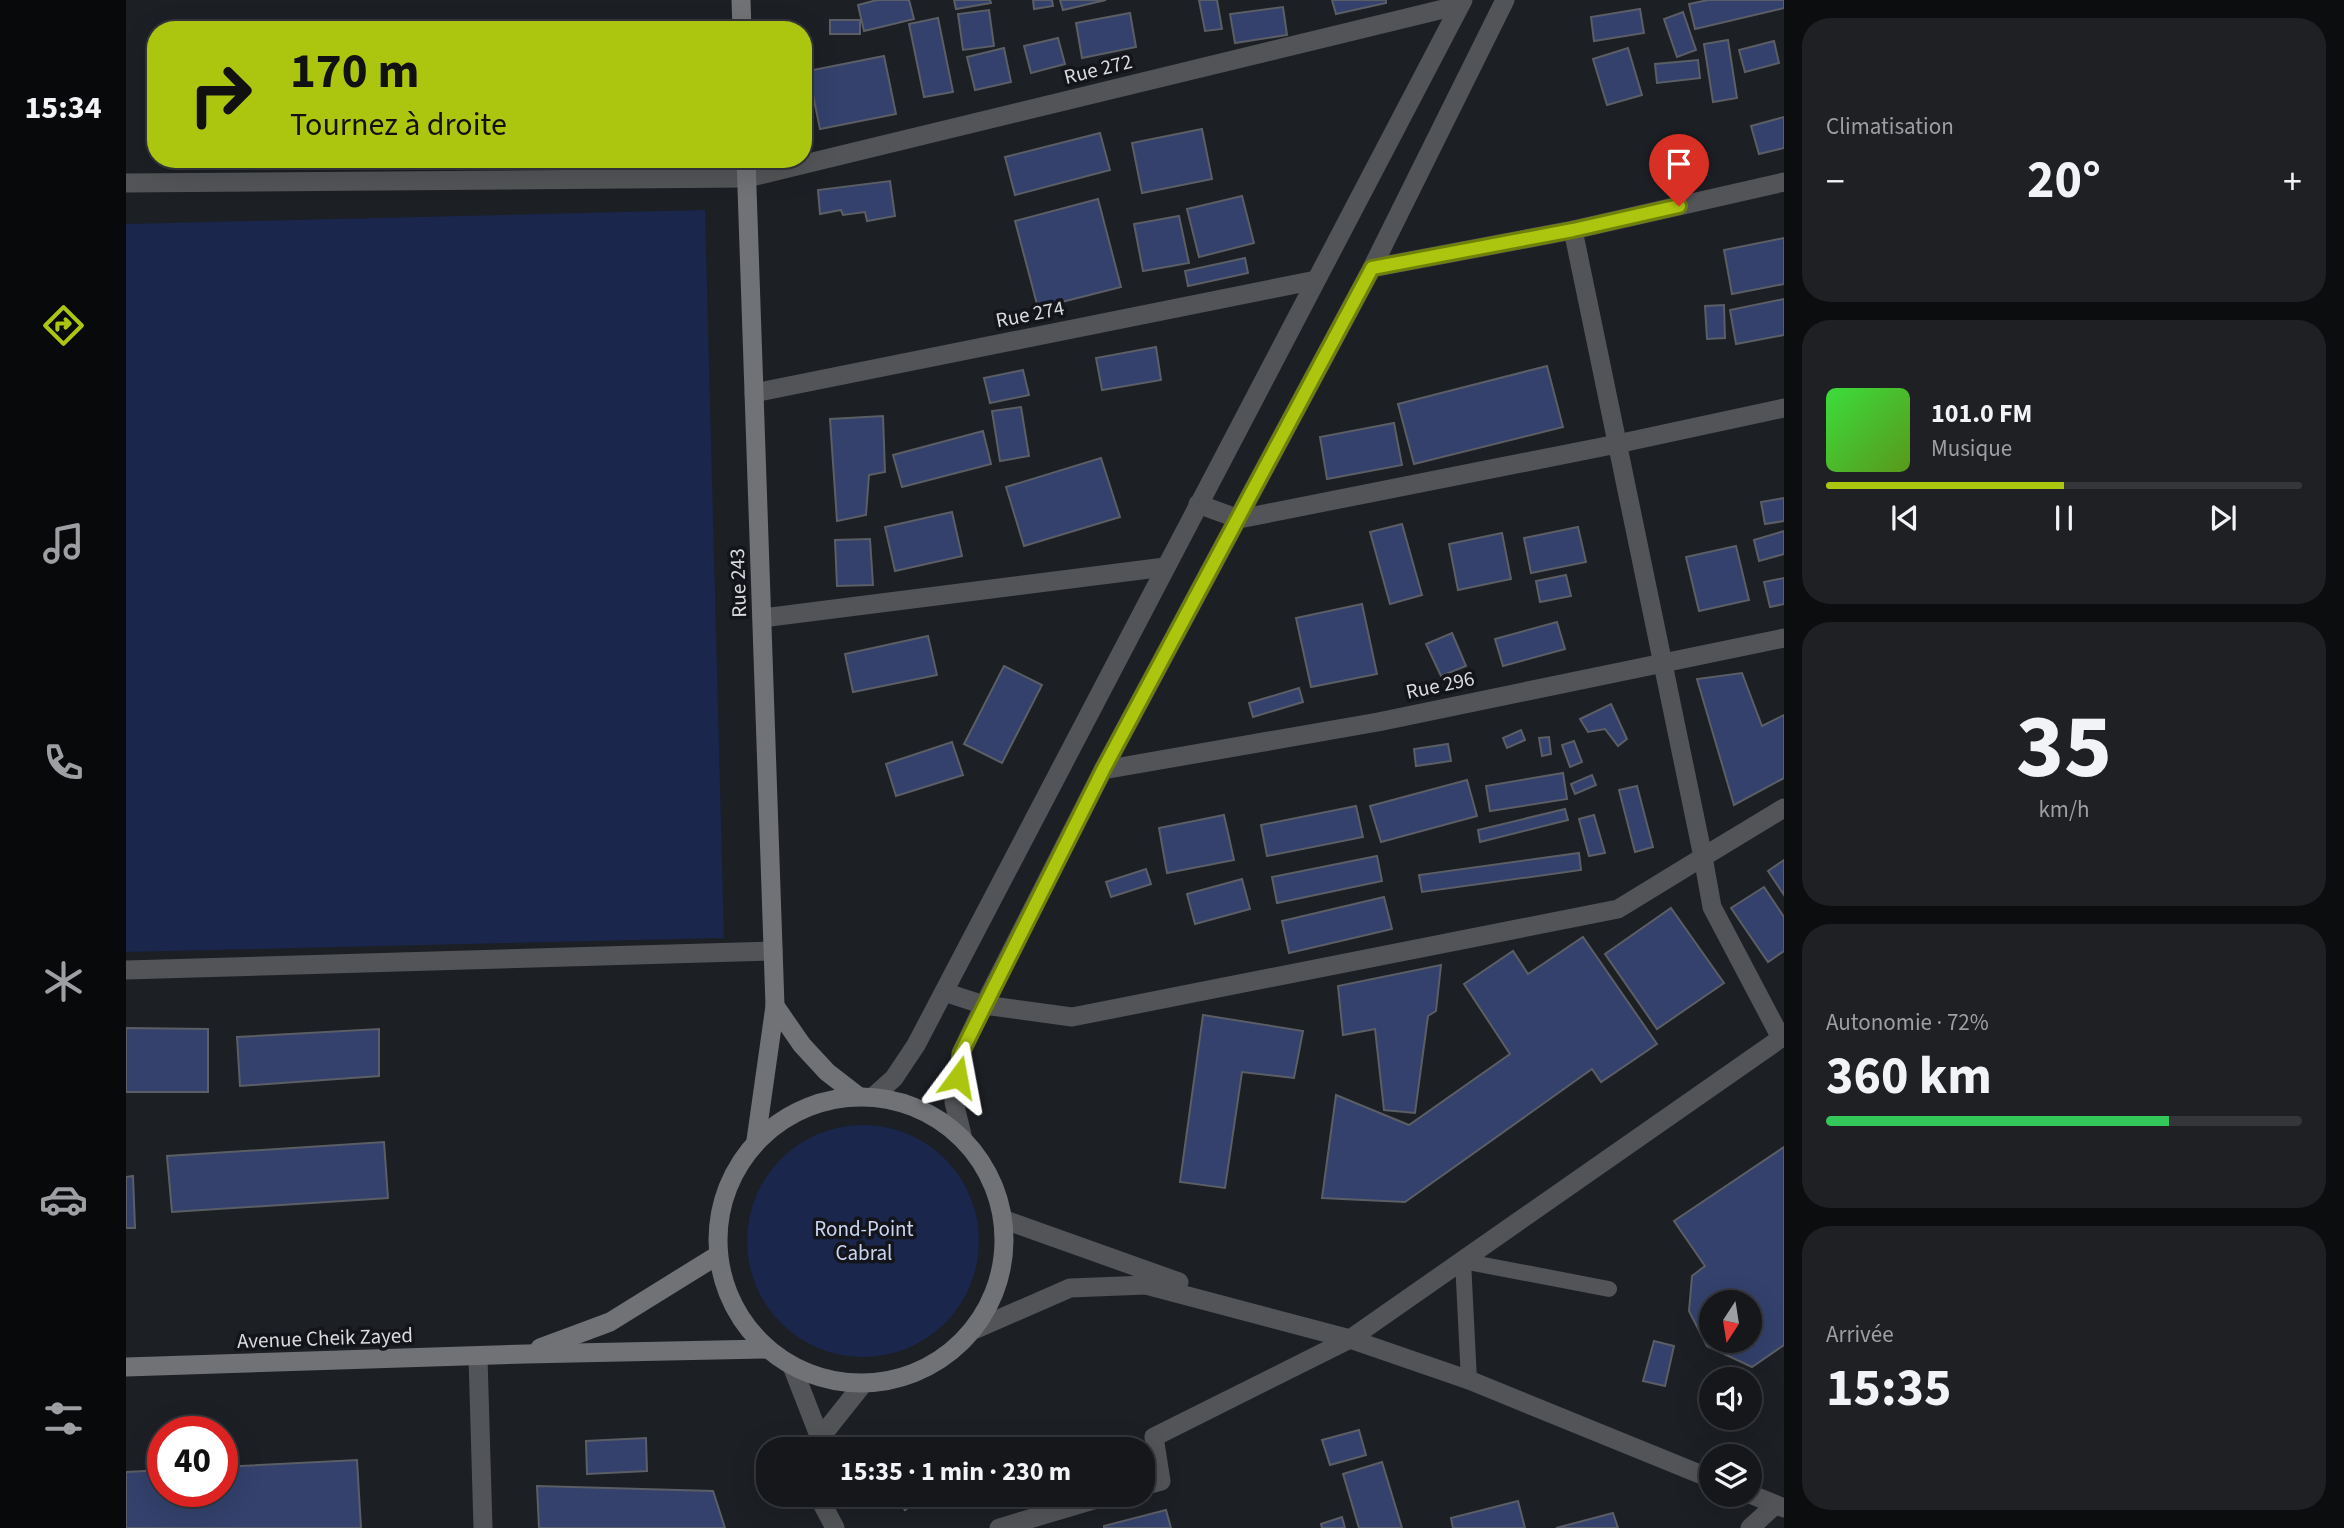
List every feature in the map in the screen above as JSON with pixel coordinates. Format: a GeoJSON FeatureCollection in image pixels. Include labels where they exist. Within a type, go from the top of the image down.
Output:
{"type":"FeatureCollection","features":[{"type":"Feature","properties":{"kind":"main road"},"geometry":{"type":"LineString","coordinates":[[741,0],[742,21]]}},
{"type":"Feature","properties":{"kind":"main road","name":"Rue 243"},"geometry":{"type":"LineString","coordinates":[[747,168],[775,1006],[756,1140]]}},
{"type":"Feature","properties":{"kind":"main road"},"geometry":{"type":"LineString","coordinates":[[775,1006],[802,1045],[827,1072],[866,1096]]}},
{"type":"Feature","properties":{"kind":"main road"},"geometry":{"type":"LineString","coordinates":[[866,1096],[906,1103],[935,1116],[962,1135],[991,1174],[1005,1220],[1001,1278],[975,1329],[944,1358],[905,1377],[863,1384],[827,1379],[792,1366],[768,1349],[733,1307],[718,1255],[719,1213],[732,1174],[756,1140],[786,1117],[821,1101],[866,1096]]}},
{"type":"Feature","properties":{"kind":"main road","name":"Avenue Cheik Zayed"},"geometry":{"type":"LineString","coordinates":[[526,1354],[610,1322],[718,1255]]}},
{"type":"Feature","properties":{"kind":"main road","name":"Avenue Cheik Zayed"},"geometry":{"type":"LineString","coordinates":[[126,1367],[768,1349]]}},
{"type":"Feature","properties":{"kind":"street"},"geometry":{"type":"LineString","coordinates":[[962,1135],[954,1102],[961,1053],[1103,770],[1372,268],[1505,0]]}},
{"type":"Feature","properties":{"kind":"street"},"geometry":{"type":"LineString","coordinates":[[866,1096],[894,1078],[916,1045],[1461,3]]}},
{"type":"Feature","properties":{"kind":"street","name":"Rue 272"},"geometry":{"type":"LineString","coordinates":[[812,153],[1461,3]]}},
{"type":"Feature","properties":{"kind":"street","name":"Rue 272"},"geometry":{"type":"LineString","coordinates":[[126,183],[747,168]]}},
{"type":"Feature","properties":{"kind":"street"},"geometry":{"type":"LineString","coordinates":[[1372,268],[1573,230],[1784,182]]}},
{"type":"Feature","properties":{"kind":"street"},"geometry":{"type":"LineString","coordinates":[[1154,1437],[1350,1339],[1782,1037],[1712,908],[1664,662],[1573,230]]}},
{"type":"Feature","properties":{"kind":"street","name":"Rue 274"},"geometry":{"type":"LineString","coordinates":[[754,393],[1316,280]]}},
{"type":"Feature","properties":{"kind":"street"},"geometry":{"type":"LineString","coordinates":[[1199,504],[1239,519],[1784,408]]}},
{"type":"Feature","properties":{"kind":"street"},"geometry":{"type":"LineString","coordinates":[[762,618],[1165,567]]}},
{"type":"Feature","properties":{"kind":"street","name":"Rue 296"},"geometry":{"type":"LineString","coordinates":[[1103,770],[1378,722],[1784,638]]}},
{"type":"Feature","properties":{"kind":"street"},"geometry":{"type":"LineString","coordinates":[[944,992],[984,1005],[1072,1017],[1618,909],[1784,808]]}},
{"type":"Feature","properties":{"kind":"street"},"geometry":{"type":"LineString","coordinates":[[126,970],[773,951]]}},
{"type":"Feature","properties":{"kind":"street"},"geometry":{"type":"LineString","coordinates":[[1005,1220],[1302,1325]]}},
{"type":"Feature","properties":{"kind":"street"},"geometry":{"type":"LineString","coordinates":[[975,1329],[1070,1288],[1146,1285],[1350,1339],[1469,1380],[1699,1474]]}},
{"type":"Feature","properties":{"kind":"street"},"geometry":{"type":"LineString","coordinates":[[478,1357],[483,1528]]}},
{"type":"Feature","properties":{"kind":"street"},"geometry":{"type":"LineString","coordinates":[[792,1366],[818,1437]]}},
{"type":"Feature","properties":{"kind":"street"},"geometry":{"type":"LineString","coordinates":[[824,1437],[863,1384]]}},
{"type":"Feature","properties":{"kind":"street"},"geometry":{"type":"LineString","coordinates":[[1155,1443],[1161,1481],[1155,1483]]}},
{"type":"Feature","properties":{"kind":"street"},"geometry":{"type":"LineString","coordinates":[[1762,1499],[1780,1507]]}},
{"type":"Feature","properties":{"kind":"street"},"geometry":{"type":"LineString","coordinates":[[824,1507],[835,1528]]}},
{"type":"Feature","properties":{"kind":"street"},"geometry":{"type":"LineString","coordinates":[[999,1528],[1070,1507]]}},
{"type":"Feature","properties":{"kind":"street"},"geometry":{"type":"LineString","coordinates":[[1749,1528],[1780,1507]]}},
{"type":"Feature","properties":{"kind":"lane"},"geometry":{"type":"LineString","coordinates":[[1469,1380],[1463,1261],[1609,1289]]}},
{"type":"Feature","properties":{"kind":"green space"},"geometry":{"type":"Polygon","coordinates":[[[705,210],[724,938],[126,952],[126,224],[705,210]]]}},
{"type":"Feature","properties":{"kind":"green space","name":"Rond-Point Cabral"},"geometry":{"type":"Polygon","coordinates":[[[863,1125],[907,1134],[945,1159],[970,1197],[979,1241],[970,1285],[945,1323],[907,1348],[863,1357],[819,1348],[781,1323],[756,1285],[747,1241],[756,1197],[781,1159],[819,1134],[863,1125]]]}},
{"type":"Feature","properties":{"kind":"building"},"geometry":{"type":"Polygon","coordinates":[[[877,0],[909,0],[914,19],[864,31],[858,5],[877,0]]]}},
{"type":"Feature","properties":{"kind":"building"},"geometry":{"type":"Polygon","coordinates":[[[954,0],[990,0],[991,3],[956,9],[954,0]]]}},
{"type":"Feature","properties":{"kind":"building"},"geometry":{"type":"Polygon","coordinates":[[[1033,0],[1052,0],[1053,6],[1034,9],[1033,0]]]}},
{"type":"Feature","properties":{"kind":"building"},"geometry":{"type":"Polygon","coordinates":[[[1060,0],[1106,0],[1063,10],[1060,0]]]}},
{"type":"Feature","properties":{"kind":"building"},"geometry":{"type":"Polygon","coordinates":[[[1199,0],[1217,0],[1222,29],[1205,31],[1199,0]]]}},
{"type":"Feature","properties":{"kind":"building"},"geometry":{"type":"Polygon","coordinates":[[[1332,0],[1386,0],[1386,3],[1336,14],[1332,0]]]}},
{"type":"Feature","properties":{"kind":"building"},"geometry":{"type":"Polygon","coordinates":[[[1708,0],[1784,0],[1784,8],[1695,29],[1689,4],[1708,0]]]}},
{"type":"Feature","properties":{"kind":"building"},"geometry":{"type":"Polygon","coordinates":[[[1283,7],[1287,35],[1235,43],[1230,14],[1283,7]]]}},
{"type":"Feature","properties":{"kind":"building"},"geometry":{"type":"Polygon","coordinates":[[[1640,9],[1644,33],[1594,41],[1591,17],[1640,9]]]}},
{"type":"Feature","properties":{"kind":"building"},"geometry":{"type":"Polygon","coordinates":[[[989,10],[994,46],[963,50],[958,14],[989,10]]]}},
{"type":"Feature","properties":{"kind":"building"},"geometry":{"type":"Polygon","coordinates":[[[1683,12],[1696,50],[1677,57],[1664,19],[1683,12]]]}},
{"type":"Feature","properties":{"kind":"building"},"geometry":{"type":"Polygon","coordinates":[[[1130,13],[1136,47],[1082,58],[1076,23],[1130,13]]]}},
{"type":"Feature","properties":{"kind":"building"},"geometry":{"type":"Polygon","coordinates":[[[938,18],[953,92],[924,97],[909,24],[938,18]]]}},
{"type":"Feature","properties":{"kind":"building"},"geometry":{"type":"Polygon","coordinates":[[[830,20],[860,20],[860,34],[830,34],[830,20]]]}},
{"type":"Feature","properties":{"kind":"building"},"geometry":{"type":"Polygon","coordinates":[[[1058,38],[1065,64],[1031,73],[1024,46],[1058,38]]]}},
{"type":"Feature","properties":{"kind":"building"},"geometry":{"type":"Polygon","coordinates":[[[1728,40],[1737,98],[1713,102],[1704,44],[1728,40]]]}},
{"type":"Feature","properties":{"kind":"building"},"geometry":{"type":"Polygon","coordinates":[[[1774,41],[1779,63],[1745,72],[1739,50],[1774,41]]]}},
{"type":"Feature","properties":{"kind":"building"},"geometry":{"type":"Polygon","coordinates":[[[1004,48],[1011,82],[975,90],[967,57],[1004,48]]]}},
{"type":"Feature","properties":{"kind":"building"},"geometry":{"type":"Polygon","coordinates":[[[1628,48],[1642,95],[1607,105],[1593,59],[1628,48]]]}},
{"type":"Feature","properties":{"kind":"building"},"geometry":{"type":"Polygon","coordinates":[[[884,56],[896,114],[820,129],[812,90],[812,70],[884,56]]]}},
{"type":"Feature","properties":{"kind":"building"},"geometry":{"type":"Polygon","coordinates":[[[1698,60],[1700,78],[1657,83],[1655,64],[1698,60]]]}},
{"type":"Feature","properties":{"kind":"building"},"geometry":{"type":"Polygon","coordinates":[[[1784,117],[1784,148],[1759,154],[1751,126],[1784,117]]]}},
{"type":"Feature","properties":{"kind":"building"},"geometry":{"type":"Polygon","coordinates":[[[1202,129],[1212,179],[1142,193],[1132,143],[1202,129]]]}},
{"type":"Feature","properties":{"kind":"building"},"geometry":{"type":"Polygon","coordinates":[[[1100,133],[1110,170],[1015,195],[1005,157],[1100,133]]]}},
{"type":"Feature","properties":{"kind":"building"},"geometry":{"type":"Polygon","coordinates":[[[890,181],[895,216],[867,221],[865,212],[843,215],[841,210],[820,214],[818,190],[890,181]]]}},
{"type":"Feature","properties":{"kind":"building"},"geometry":{"type":"Polygon","coordinates":[[[1242,196],[1254,243],[1199,257],[1187,209],[1242,196]]]}},
{"type":"Feature","properties":{"kind":"building"},"geometry":{"type":"Polygon","coordinates":[[[1098,199],[1121,287],[1038,308],[1015,221],[1098,199]]]}},
{"type":"Feature","properties":{"kind":"building"},"geometry":{"type":"Polygon","coordinates":[[[1179,216],[1189,263],[1143,271],[1134,224],[1179,216]]]}},
{"type":"Feature","properties":{"kind":"building"},"geometry":{"type":"Polygon","coordinates":[[[1784,238],[1784,284],[1732,294],[1724,250],[1784,238]]]}},
{"type":"Feature","properties":{"kind":"building"},"geometry":{"type":"Polygon","coordinates":[[[1245,258],[1248,273],[1188,286],[1185,271],[1245,258]]]}},
{"type":"Feature","properties":{"kind":"building"},"geometry":{"type":"Polygon","coordinates":[[[1784,299],[1784,335],[1736,344],[1730,310],[1784,299]]]}},
{"type":"Feature","properties":{"kind":"building"},"geometry":{"type":"Polygon","coordinates":[[[1724,305],[1725,338],[1707,339],[1705,306],[1724,305]]]}},
{"type":"Feature","properties":{"kind":"building"},"geometry":{"type":"Polygon","coordinates":[[[1156,347],[1161,380],[1102,390],[1096,358],[1156,347]]]}},
{"type":"Feature","properties":{"kind":"building"},"geometry":{"type":"Polygon","coordinates":[[[1547,366],[1563,427],[1414,464],[1398,404],[1547,366]]]}},
{"type":"Feature","properties":{"kind":"building"},"geometry":{"type":"Polygon","coordinates":[[[1023,370],[1029,395],[990,403],[984,378],[1023,370]]]}},
{"type":"Feature","properties":{"kind":"building"},"geometry":{"type":"Polygon","coordinates":[[[1021,407],[1029,456],[1000,461],[992,411],[1021,407]]]}},
{"type":"Feature","properties":{"kind":"building"},"geometry":{"type":"Polygon","coordinates":[[[883,416],[885,472],[869,475],[866,515],[837,521],[830,419],[883,416]]]}},
{"type":"Feature","properties":{"kind":"building"},"geometry":{"type":"Polygon","coordinates":[[[1394,423],[1402,465],[1327,479],[1320,437],[1394,423]]]}},
{"type":"Feature","properties":{"kind":"building"},"geometry":{"type":"Polygon","coordinates":[[[983,431],[991,464],[902,487],[893,455],[983,431]]]}},
{"type":"Feature","properties":{"kind":"building"},"geometry":{"type":"Polygon","coordinates":[[[1101,458],[1120,517],[1024,546],[1006,487],[1101,458]]]}},
{"type":"Feature","properties":{"kind":"building"},"geometry":{"type":"Polygon","coordinates":[[[1784,498],[1784,521],[1765,524],[1761,502],[1784,498]]]}},
{"type":"Feature","properties":{"kind":"building"},"geometry":{"type":"Polygon","coordinates":[[[952,512],[962,556],[895,571],[885,527],[952,512]]]}},
{"type":"Feature","properties":{"kind":"building"},"geometry":{"type":"Polygon","coordinates":[[[1402,524],[1422,595],[1390,604],[1370,532],[1402,524]]]}},
{"type":"Feature","properties":{"kind":"building"},"geometry":{"type":"Polygon","coordinates":[[[1578,527],[1586,562],[1531,573],[1524,538],[1578,527]]]}},
{"type":"Feature","properties":{"kind":"building"},"geometry":{"type":"Polygon","coordinates":[[[1784,531],[1784,554],[1759,561],[1754,540],[1784,531]]]}},
{"type":"Feature","properties":{"kind":"building"},"geometry":{"type":"Polygon","coordinates":[[[1502,533],[1511,579],[1458,590],[1449,544],[1502,533]]]}},
{"type":"Feature","properties":{"kind":"building"},"geometry":{"type":"Polygon","coordinates":[[[870,539],[873,585],[837,586],[835,540],[870,539]]]}},
{"type":"Feature","properties":{"kind":"building"},"geometry":{"type":"Polygon","coordinates":[[[1736,546],[1749,600],[1699,611],[1686,557],[1736,546]]]}},
{"type":"Feature","properties":{"kind":"building"},"geometry":{"type":"Polygon","coordinates":[[[1566,575],[1571,596],[1540,602],[1536,581],[1566,575]]]}},
{"type":"Feature","properties":{"kind":"building"},"geometry":{"type":"Polygon","coordinates":[[[1784,578],[1784,604],[1770,607],[1764,582],[1784,578]]]}},
{"type":"Feature","properties":{"kind":"building"},"geometry":{"type":"Polygon","coordinates":[[[1362,604],[1377,674],[1311,687],[1296,618],[1362,604]]]}},
{"type":"Feature","properties":{"kind":"building"},"geometry":{"type":"Polygon","coordinates":[[[1557,622],[1565,649],[1503,666],[1495,639],[1557,622]]]}},
{"type":"Feature","properties":{"kind":"building"},"geometry":{"type":"Polygon","coordinates":[[[1452,633],[1466,666],[1441,676],[1426,644],[1452,633]]]}},
{"type":"Feature","properties":{"kind":"building"},"geometry":{"type":"Polygon","coordinates":[[[928,636],[937,675],[853,692],[845,654],[928,636]]]}},
{"type":"Feature","properties":{"kind":"building"},"geometry":{"type":"Polygon","coordinates":[[[1004,666],[1042,685],[1002,763],[964,744],[1004,666]]]}},
{"type":"Feature","properties":{"kind":"building"},"geometry":{"type":"Polygon","coordinates":[[[1742,673],[1762,726],[1784,715],[1784,778],[1734,805],[1697,679],[1742,673]]]}},
{"type":"Feature","properties":{"kind":"building"},"geometry":{"type":"Polygon","coordinates":[[[1299,688],[1303,702],[1253,717],[1249,703],[1299,688]]]}},
{"type":"Feature","properties":{"kind":"building"},"geometry":{"type":"Polygon","coordinates":[[[1611,704],[1627,739],[1618,746],[1605,729],[1588,732],[1580,719],[1611,704]]]}},
{"type":"Feature","properties":{"kind":"building"},"geometry":{"type":"Polygon","coordinates":[[[1521,730],[1525,740],[1507,748],[1503,738],[1521,730]]]}},
{"type":"Feature","properties":{"kind":"building"},"geometry":{"type":"Polygon","coordinates":[[[1549,737],[1551,754],[1542,756],[1539,738],[1549,737]]]}},
{"type":"Feature","properties":{"kind":"building"},"geometry":{"type":"Polygon","coordinates":[[[1574,741],[1582,762],[1570,767],[1562,745],[1574,741]]]}},
{"type":"Feature","properties":{"kind":"building"},"geometry":{"type":"Polygon","coordinates":[[[952,742],[963,775],[896,796],[886,764],[952,742]]]}},
{"type":"Feature","properties":{"kind":"building"},"geometry":{"type":"Polygon","coordinates":[[[1448,744],[1451,761],[1416,766],[1414,749],[1448,744]]]}},
{"type":"Feature","properties":{"kind":"building"},"geometry":{"type":"Polygon","coordinates":[[[1563,773],[1567,799],[1490,811],[1486,786],[1563,773]]]}},
{"type":"Feature","properties":{"kind":"building"},"geometry":{"type":"Polygon","coordinates":[[[1592,775],[1596,785],[1575,794],[1571,784],[1592,775]]]}},
{"type":"Feature","properties":{"kind":"building"},"geometry":{"type":"Polygon","coordinates":[[[1467,780],[1477,816],[1381,842],[1370,806],[1467,780]]]}},
{"type":"Feature","properties":{"kind":"building"},"geometry":{"type":"Polygon","coordinates":[[[1637,786],[1653,847],[1635,852],[1619,790],[1637,786]]]}},
{"type":"Feature","properties":{"kind":"building"},"geometry":{"type":"Polygon","coordinates":[[[1356,806],[1363,837],[1267,856],[1261,825],[1356,806]]]}},
{"type":"Feature","properties":{"kind":"building"},"geometry":{"type":"Polygon","coordinates":[[[1565,809],[1568,820],[1480,842],[1478,830],[1565,809]]]}},
{"type":"Feature","properties":{"kind":"building"},"geometry":{"type":"Polygon","coordinates":[[[1224,815],[1234,860],[1167,873],[1159,828],[1224,815]]]}},
{"type":"Feature","properties":{"kind":"building"},"geometry":{"type":"Polygon","coordinates":[[[1594,815],[1605,853],[1589,856],[1579,819],[1594,815]]]}},
{"type":"Feature","properties":{"kind":"building"},"geometry":{"type":"Polygon","coordinates":[[[1579,853],[1581,870],[1422,892],[1419,875],[1579,853]]]}},
{"type":"Feature","properties":{"kind":"building"},"geometry":{"type":"Polygon","coordinates":[[[1377,856],[1382,881],[1277,903],[1272,877],[1377,856]]]}},
{"type":"Feature","properties":{"kind":"building"},"geometry":{"type":"Polygon","coordinates":[[[1784,860],[1784,895],[1768,871],[1784,860]]]}},
{"type":"Feature","properties":{"kind":"building"},"geometry":{"type":"Polygon","coordinates":[[[1146,869],[1151,884],[1111,897],[1106,882],[1146,869]]]}},
{"type":"Feature","properties":{"kind":"building"},"geometry":{"type":"Polygon","coordinates":[[[1242,879],[1250,909],[1195,924],[1187,894],[1242,879]]]}},
{"type":"Feature","properties":{"kind":"building"},"geometry":{"type":"Polygon","coordinates":[[[1764,887],[1784,917],[1784,951],[1768,962],[1731,908],[1764,887]]]}},
{"type":"Feature","properties":{"kind":"building"},"geometry":{"type":"Polygon","coordinates":[[[1384,897],[1392,929],[1289,953],[1282,921],[1384,897]]]}},
{"type":"Feature","properties":{"kind":"building"},"geometry":{"type":"Polygon","coordinates":[[[1671,908],[1724,983],[1657,1029],[1605,954],[1671,908]]]}},
{"type":"Feature","properties":{"kind":"building"},"geometry":{"type":"Polygon","coordinates":[[[1583,937],[1657,1044],[1601,1082],[1592,1069],[1405,1202],[1322,1198],[1336,1095],[1409,1125],[1510,1054],[1464,984],[1513,951],[1528,974],[1583,937]]]}},
{"type":"Feature","properties":{"kind":"building"},"geometry":{"type":"Polygon","coordinates":[[[1441,965],[1436,1011],[1428,1016],[1415,1113],[1384,1110],[1375,1029],[1343,1035],[1338,986],[1441,965]]]}},
{"type":"Feature","properties":{"kind":"building"},"geometry":{"type":"Polygon","coordinates":[[[1203,1015],[1303,1031],[1294,1078],[1242,1072],[1225,1188],[1180,1182],[1203,1015]]]}},
{"type":"Feature","properties":{"kind":"building"},"geometry":{"type":"Polygon","coordinates":[[[126,1028],[208,1029],[208,1092],[126,1092],[126,1028]]]}},
{"type":"Feature","properties":{"kind":"building"},"geometry":{"type":"Polygon","coordinates":[[[379,1029],[379,1076],[240,1086],[237,1037],[379,1029]]]}},
{"type":"Feature","properties":{"kind":"building"},"geometry":{"type":"Polygon","coordinates":[[[384,1142],[388,1198],[172,1212],[167,1156],[384,1142]]]}},
{"type":"Feature","properties":{"kind":"building"},"geometry":{"type":"Polygon","coordinates":[[[1784,1147],[1784,1345],[1752,1367],[1722,1353],[1762,1353],[1762,1290],[1699,1290],[1699,1330],[1689,1311],[1692,1276],[1705,1266],[1674,1221],[1784,1147]]]}},
{"type":"Feature","properties":{"kind":"building"},"geometry":{"type":"Polygon","coordinates":[[[133,1176],[135,1228],[126,1228],[126,1177],[133,1176]]]}},
{"type":"Feature","properties":{"kind":"building"},"geometry":{"type":"Polygon","coordinates":[[[1654,1341],[1674,1346],[1665,1386],[1643,1381],[1654,1341]]]}},
{"type":"Feature","properties":{"kind":"building"},"geometry":{"type":"Polygon","coordinates":[[[1359,1430],[1366,1455],[1330,1465],[1322,1440],[1359,1430]]]}},
{"type":"Feature","properties":{"kind":"building"},"geometry":{"type":"Polygon","coordinates":[[[646,1438],[647,1471],[587,1474],[586,1441],[646,1438]]]}},
{"type":"Feature","properties":{"kind":"building"},"geometry":{"type":"Polygon","coordinates":[[[357,1460],[361,1528],[126,1528],[126,1472],[147,1471],[147,1507],[238,1507],[238,1466],[357,1460]]]}},
{"type":"Feature","properties":{"kind":"building"},"geometry":{"type":"Polygon","coordinates":[[[1382,1462],[1402,1528],[1359,1528],[1343,1474],[1382,1462]]]}},
{"type":"Feature","properties":{"kind":"building"},"geometry":{"type":"Polygon","coordinates":[[[537,1486],[713,1491],[725,1528],[539,1528],[537,1486]]]}},
{"type":"Feature","properties":{"kind":"building"},"geometry":{"type":"Polygon","coordinates":[[[1518,1501],[1525,1528],[1453,1528],[1451,1518],[1518,1501]]]}},
{"type":"Feature","properties":{"kind":"building"},"geometry":{"type":"Polygon","coordinates":[[[1166,1510],[1171,1528],[1104,1528],[1104,1526],[1166,1510]]]}},
{"type":"Feature","properties":{"kind":"building"},"geometry":{"type":"Polygon","coordinates":[[[1613,1513],[1618,1528],[1556,1528],[1613,1513]]]}},
{"type":"Feature","properties":{"kind":"building"},"geometry":{"type":"Polygon","coordinates":[[[1342,1517],[1345,1528],[1322,1528],[1321,1524],[1342,1517]]]}},
{"type":"Feature","properties":{"kind":"route"},"geometry":{"type":"LineString","coordinates":[[958,1077],[961,1053],[1091,794],[1372,268],[1573,230],[1679,206]]}}]}
